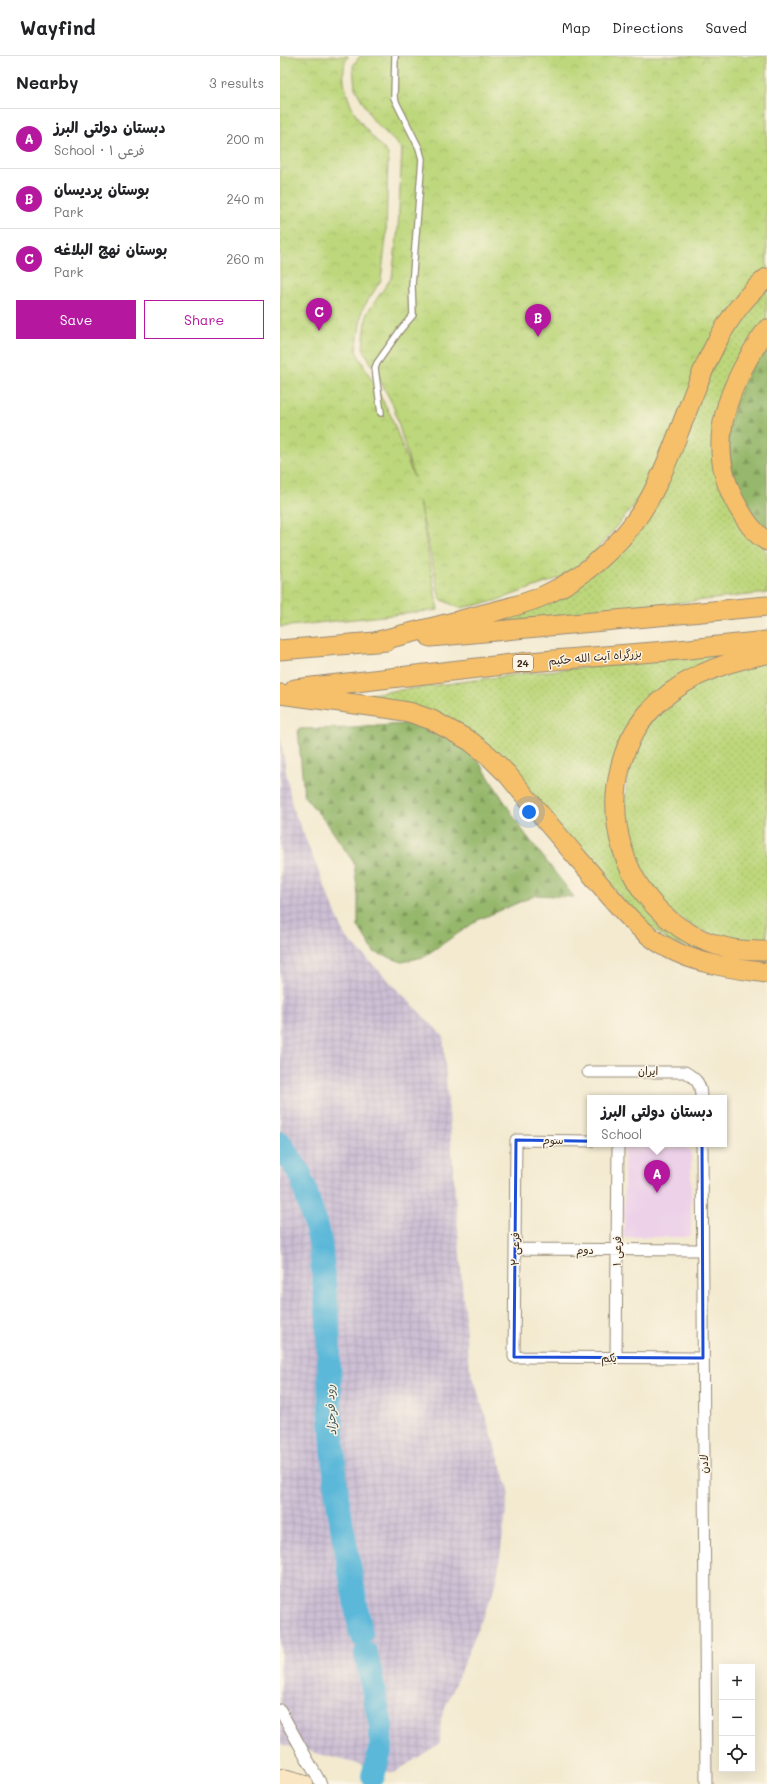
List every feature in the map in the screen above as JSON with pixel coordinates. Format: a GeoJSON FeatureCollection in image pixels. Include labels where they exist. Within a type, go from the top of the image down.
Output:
{"type":"FeatureCollection","features":[{"type":"Feature","properties":{"kind":"highway"},"geometry":{"type":"LineString","coordinates":[[375,642],[515,606],[542,596],[566,584],[591,567],[610,550],[629,529],[656,487],[697,384],[708,359],[725,328],[744,300],[767,278]]}},
{"type":"Feature","properties":{"kind":"highway"},"geometry":{"type":"LineString","coordinates":[[767,329],[746,360],[734,383],[728,401],[721,440],[725,479],[733,499],[745,519],[767,541]]}},
{"type":"Feature","properties":{"kind":"highway"},"geometry":{"type":"LineString","coordinates":[[280,650],[767,606]]}},
{"type":"Feature","properties":{"kind":"highway","name":"بزرگراه آیت الله حکیم"},"geometry":{"type":"LineString","coordinates":[[280,692],[529,662],[679,650],[767,640]]}},
{"type":"Feature","properties":{"kind":"highway"},"geometry":{"type":"LineString","coordinates":[[767,654],[737,660],[712,668],[668,693],[648,713],[636,729],[623,755],[617,787],[616,808],[618,831],[623,854],[629,869],[640,888],[658,910],[680,927],[704,940],[728,948],[767,951]]}},
{"type":"Feature","properties":{"kind":"highway"},"geometry":{"type":"LineString","coordinates":[[280,692],[409,712],[432,720],[470,741],[489,756],[508,775],[619,907],[640,928],[666,948],[695,960],[719,966],[767,973]]}},
{"type":"Feature","properties":{"kind":"main road"},"geometry":{"type":"LineString","coordinates":[[280,1777],[305,1784]]}},
{"type":"Feature","properties":{"kind":"street","name":"ایران"},"geometry":{"type":"LineString","coordinates":[[588,1072],[685,1072],[692,1076],[701,1093]]}},
{"type":"Feature","properties":{"kind":"street","name":"سوم"},"geometry":{"type":"LineString","coordinates":[[516,1140],[587,1141]]}},
{"type":"Feature","properties":{"kind":"street","name":"فرعی ۲"},"geometry":{"type":"LineString","coordinates":[[514,1357],[516,1140]]}},
{"type":"Feature","properties":{"kind":"street","name":"فرعی ۱"},"geometry":{"type":"LineString","coordinates":[[616,1358],[618,1147]]}},
{"type":"Feature","properties":{"kind":"street","name":"لادن"},"geometry":{"type":"LineString","coordinates":[[702,1147],[706,1784]]}},
{"type":"Feature","properties":{"kind":"street","name":"دوم"},"geometry":{"type":"LineString","coordinates":[[515,1249],[702,1250]]}},
{"type":"Feature","properties":{"kind":"street","name":"یکم"},"geometry":{"type":"LineString","coordinates":[[514,1357],[703,1358]]}},
{"type":"Feature","properties":{"kind":"street"},"geometry":{"type":"LineString","coordinates":[[280,1710],[321,1784]]}},
{"type":"Feature","properties":{"kind":"lane"},"geometry":{"type":"LineString","coordinates":[[380,413],[375,368],[376,362],[401,328],[413,316],[412,285],[422,159],[419,148],[394,98],[395,56]]}},
{"type":"Feature","properties":{"kind":"highlighted area"},"geometry":{"type":"Polygon","coordinates":[[[516,1140],[702,1143],[703,1358],[514,1357],[516,1140]]]}},
{"type":"Feature","properties":{"kind":"shaded area"},"geometry":{"type":"Polygon","coordinates":[[[280,736],[292,806],[345,936],[443,1036],[468,1361],[509,1490],[496,1585],[441,1718],[440,1743],[394,1773],[280,1744],[280,736]]]}},
{"type":"Feature","properties":{"kind":"shaded area"},"geometry":{"type":"Polygon","coordinates":[[[624,1147],[686,1148],[691,1151],[691,1235],[684,1237],[624,1237],[624,1147]]]}},
{"type":"Feature","properties":{"kind":"green space"},"geometry":{"type":"Polygon","coordinates":[[[280,56],[348,56],[345,63],[344,78],[350,102],[363,125],[388,154],[386,238],[381,280],[362,310],[356,351],[391,416],[414,478],[393,405],[363,348],[367,313],[392,277],[398,230],[402,149],[373,120],[355,88],[353,66],[360,56],[767,56],[767,269],[642,496],[593,554],[560,578],[492,602],[460,608],[440,599],[419,501],[438,610],[280,627],[280,56]]]}},
{"type":"Feature","properties":{"kind":"green space"},"geometry":{"type":"Polygon","coordinates":[[[767,288],[764,549],[767,552],[767,593],[487,624],[603,567],[714,364],[745,311],[767,288]]]}},
{"type":"Feature","properties":{"kind":"green space"},"geometry":{"type":"Polygon","coordinates":[[[767,343],[767,530],[750,510],[737,486],[730,459],[729,433],[733,412],[740,392],[749,373],[767,343]]]}},
{"type":"Feature","properties":{"kind":"green space"},"geometry":{"type":"Polygon","coordinates":[[[735,651],[680,677],[610,780],[653,916],[767,958],[767,967],[733,962],[668,941],[634,913],[502,760],[355,696],[521,674],[735,651]]]}},
{"type":"Feature","properties":{"kind":"green space"},"geometry":{"type":"Polygon","coordinates":[[[767,660],[767,942],[740,941],[715,935],[691,925],[670,911],[653,893],[639,872],[629,848],[624,821],[624,806],[627,780],[632,757],[641,737],[654,718],[679,695],[698,682],[767,660]]]}},
{"type":"Feature","properties":{"kind":"green space"},"geometry":{"type":"Polygon","coordinates":[[[415,723],[446,736],[474,754],[523,831],[574,897],[536,895],[478,920],[423,957],[402,962],[374,952],[358,926],[358,896],[354,863],[329,826],[304,796],[298,729],[352,728],[415,723]]]}},
{"type":"Feature","properties":{"kind":"waterway","name":"رود فرحزاد"},"geometry":{"type":"LineString","coordinates":[[280,1143],[300,1174]]}},
{"type":"Feature","properties":{"kind":"waterway","name":"رود فرحزاد"},"geometry":{"type":"LineString","coordinates":[[304,1186],[320,1241],[328,1319],[330,1405],[337,1497],[361,1634]]}},
{"type":"Feature","properties":{"kind":"waterway","name":"رود فرحزاد"},"geometry":{"type":"LineString","coordinates":[[366,1654],[381,1726],[381,1747],[373,1776]]}},
{"type":"Feature","properties":{"kind":"place","name":"بوستان نهج البلاغه"},"geometry":{"type":"Point","coordinates":[319,331]}},
{"type":"Feature","properties":{"kind":"place","name":"بوستان پردیسان"},"geometry":{"type":"Point","coordinates":[538,337]}},
{"type":"Feature","properties":{"kind":"place","name":"دبستان دولتی البرز"},"geometry":{"type":"Point","coordinates":[657,1193]}}]}
